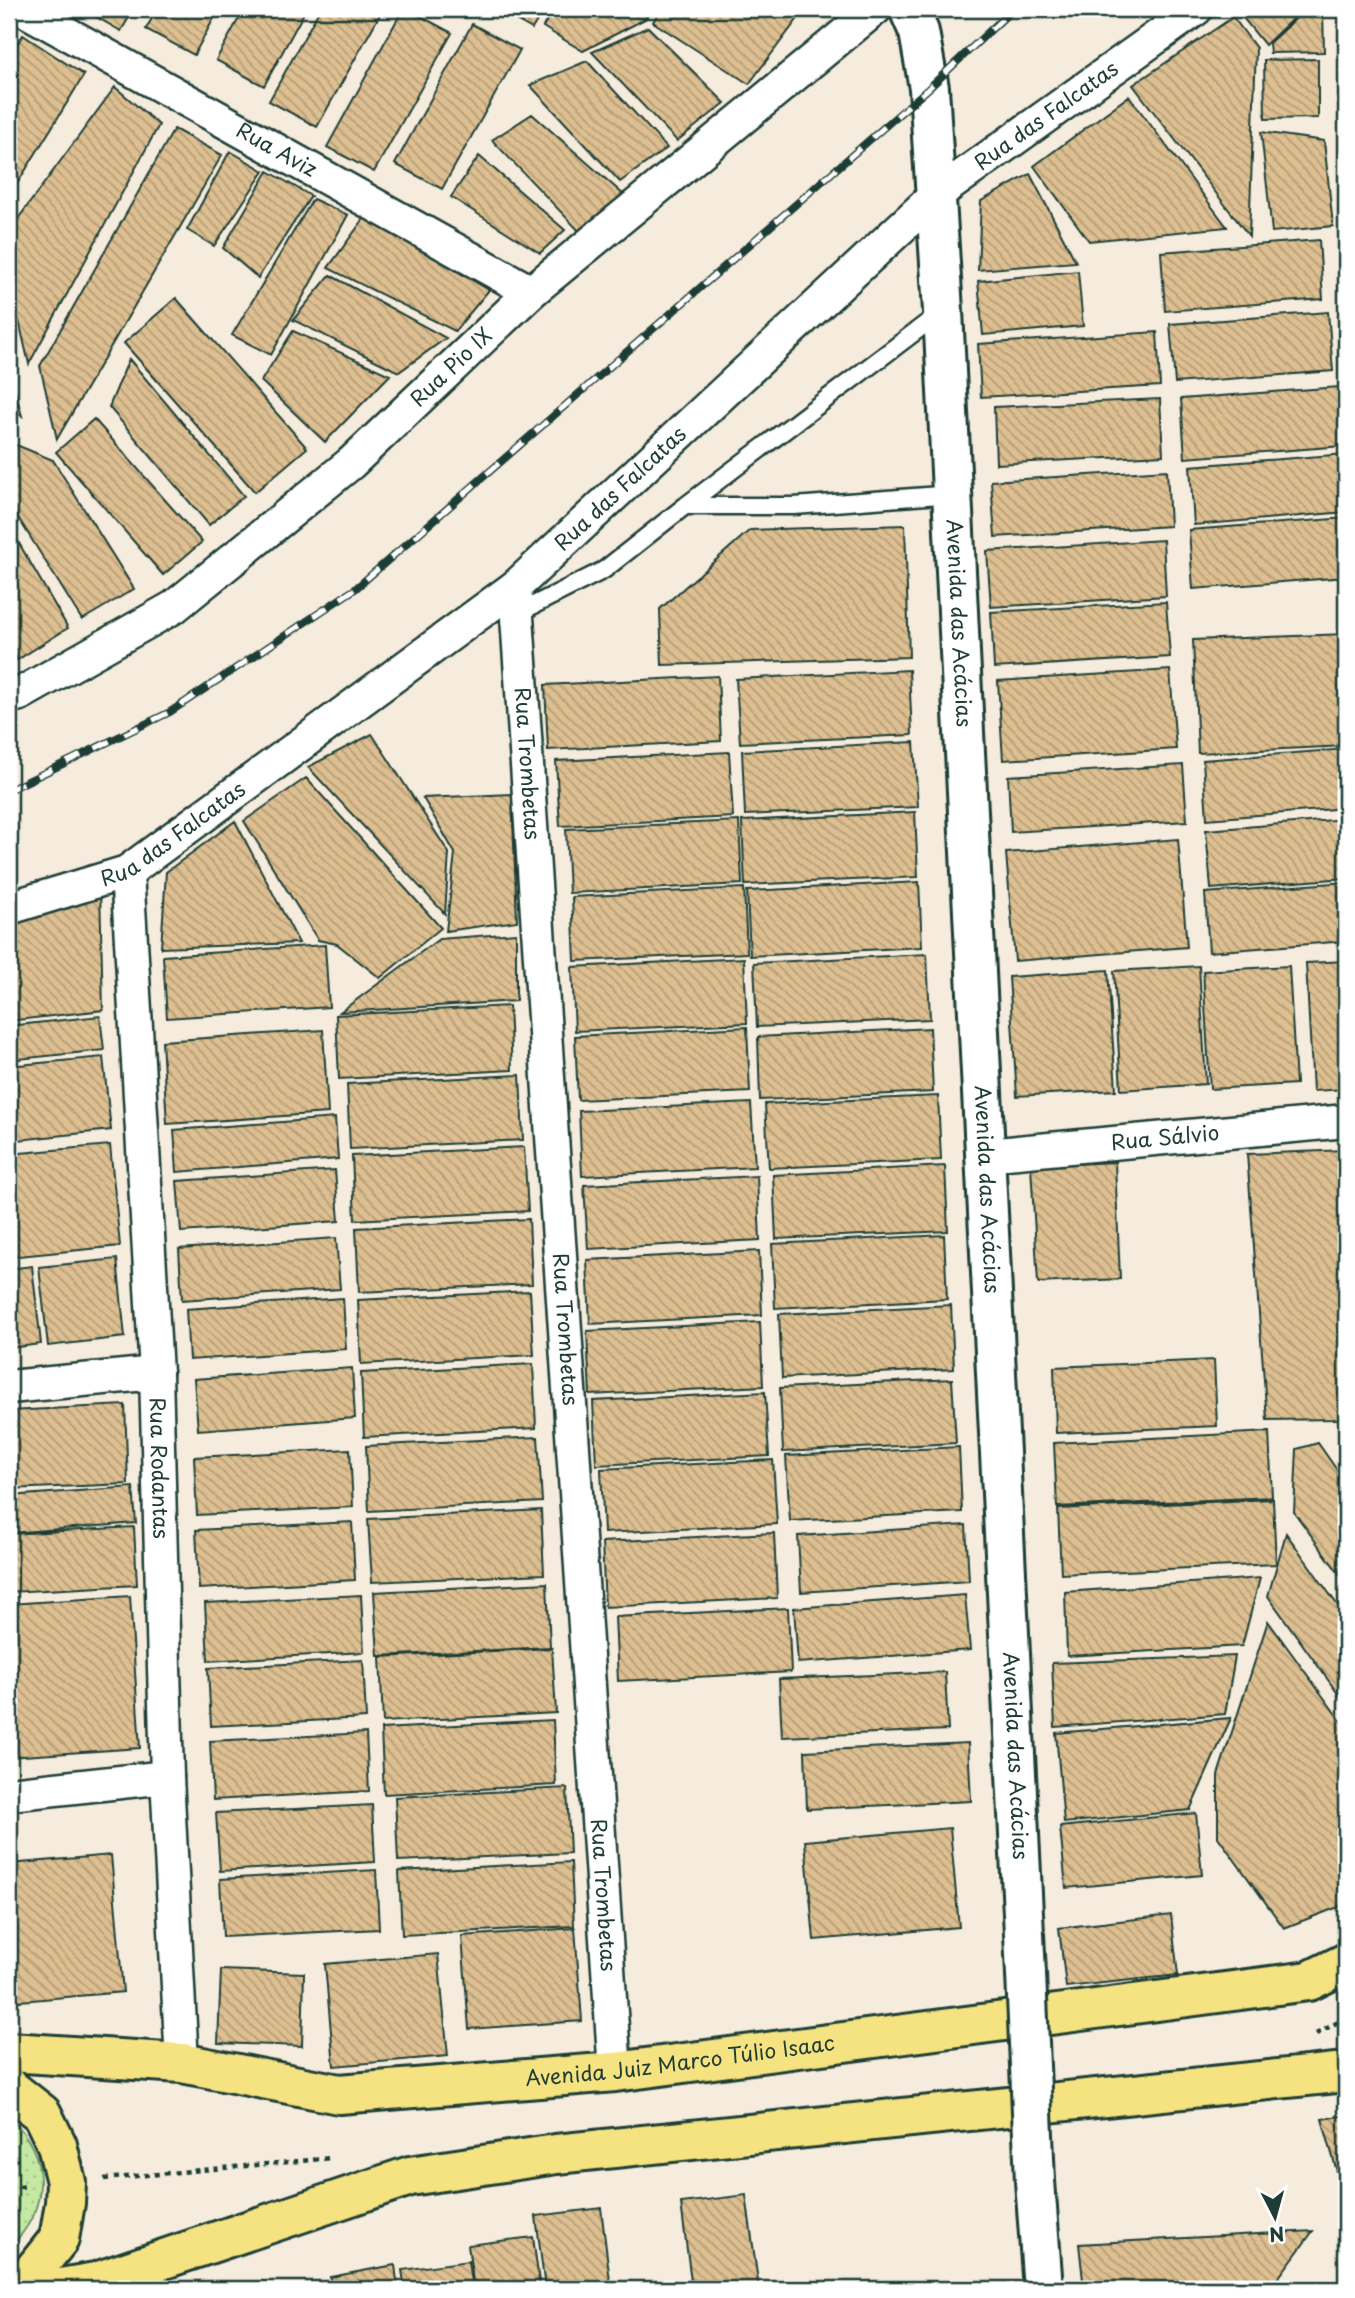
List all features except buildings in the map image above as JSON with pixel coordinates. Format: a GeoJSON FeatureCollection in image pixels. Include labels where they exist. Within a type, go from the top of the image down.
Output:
{"type":"FeatureCollection","features":[{"type":"Feature","properties":{"kind":"main road","name":"Avenida das Acácias"},"geometry":{"type":"LineString","coordinates":[[909,9],[919,32],[929,88],[943,311],[1035,2181],[1043,2289]]}},
{"type":"Feature","properties":{"kind":"main road","name":"Avenida Juiz Marco Túlio Isaac"},"geometry":{"type":"LineString","coordinates":[[9,2052],[182,2063],[339,2094],[615,2072],[1309,1981],[1346,1963]]}},
{"type":"Feature","properties":{"kind":"main road"},"geometry":{"type":"LineString","coordinates":[[55,2289],[96,2282],[410,2176],[556,2154],[1346,2072]]}},
{"type":"Feature","properties":{"kind":"main road"},"geometry":{"type":"LineString","coordinates":[[9,2088],[42,2114],[57,2146],[66,2182],[59,2239],[19,2289]]}},
{"type":"Feature","properties":{"kind":"street","name":"Rua Aviz"},"geometry":{"type":"LineString","coordinates":[[23,9],[531,292]]}},
{"type":"Feature","properties":{"kind":"street","name":"Rua Pio IX"},"geometry":{"type":"LineString","coordinates":[[9,697],[20,694],[174,607],[351,463],[531,292],[875,9]]}},
{"type":"Feature","properties":{"kind":"street","name":"Rua das Falcatas"},"geometry":{"type":"LineString","coordinates":[[9,908],[127,872],[516,601],[936,195],[1196,9]]}},
{"type":"Feature","properties":{"kind":"street","name":"Rua Trombetas"},"geometry":{"type":"LineString","coordinates":[[516,601],[615,2072]]}},
{"type":"Feature","properties":{"kind":"street","name":"Rua Rodantas"},"geometry":{"type":"LineString","coordinates":[[127,872],[156,1373],[167,1777],[182,2063]]}},
{"type":"Feature","properties":{"kind":"street","name":"Rua Sálvio"},"geometry":{"type":"LineString","coordinates":[[986,1155],[1346,1121]]}},
{"type":"Feature","properties":{"kind":"street"},"geometry":{"type":"LineString","coordinates":[[9,1387],[156,1373]]}},
{"type":"Feature","properties":{"kind":"street"},"geometry":{"type":"LineString","coordinates":[[9,1794],[167,1777]]}},
{"type":"Feature","properties":{"kind":"lane"},"geometry":{"type":"LineString","coordinates":[[516,601],[604,570],[943,311]]}},
{"type":"Feature","properties":{"kind":"lane"},"geometry":{"type":"LineString","coordinates":[[685,506],[794,506],[953,495]]}},
{"type":"Feature","properties":{"kind":"green space"},"geometry":{"type":"Polygon","coordinates":[[[9,2117],[23,2132],[32,2148],[40,2183],[32,2217],[9,2248],[9,2117]]]}},
{"type":"Feature","properties":{"kind":"railway"},"geometry":{"type":"LineString","coordinates":[[9,790],[170,712],[355,589],[929,88],[1013,9]]}}]}
